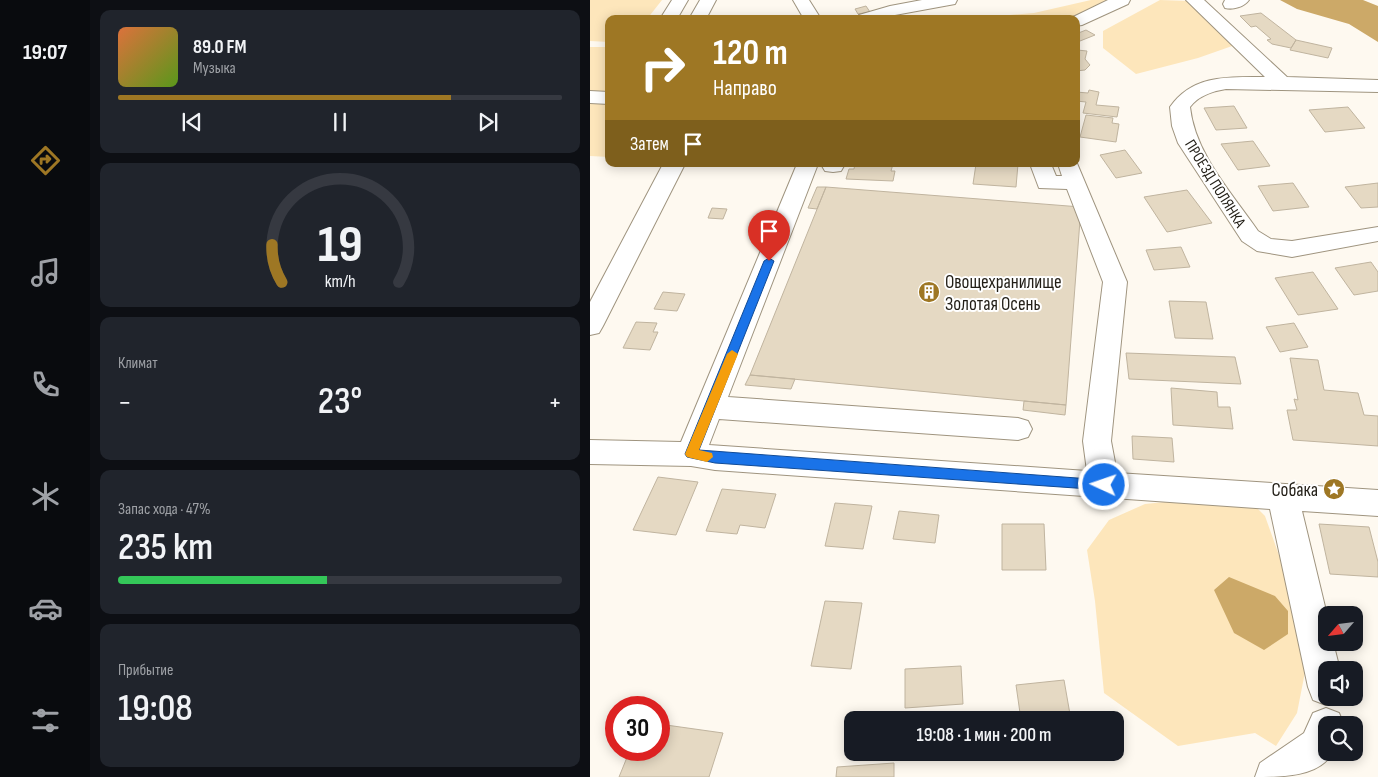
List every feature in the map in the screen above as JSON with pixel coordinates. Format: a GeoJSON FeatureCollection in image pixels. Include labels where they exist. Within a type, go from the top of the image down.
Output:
{"type":"FeatureCollection","features":[{"type":"Feature","properties":{"kind":"street"},"geometry":{"type":"LineString","coordinates":[[671,15],[680,0]]}},
{"type":"Feature","properties":{"kind":"street"},"geometry":{"type":"LineString","coordinates":[[699,15],[708,0]]}},
{"type":"Feature","properties":{"kind":"street"},"geometry":{"type":"LineString","coordinates":[[801,0],[810,15]]}},
{"type":"Feature","properties":{"kind":"street"},"geometry":{"type":"LineString","coordinates":[[886,5],[949,0]]}},
{"type":"Feature","properties":{"kind":"street"},"geometry":{"type":"LineString","coordinates":[[1080,19],[1122,0]]}},
{"type":"Feature","properties":{"kind":"street"},"geometry":{"type":"LineString","coordinates":[[1194,0],[1282,83]]}},
{"type":"Feature","properties":{"kind":"street","name":"ПРОЕЗД ПОЛЯНКА"},"geometry":{"type":"LineString","coordinates":[[1378,86],[1282,83],[1226,84],[1209,86],[1187,97],[1180,106],[1182,126],[1188,142],[1250,236],[1265,246],[1292,249],[1378,234]]}},
{"type":"Feature","properties":{"kind":"street"},"geometry":{"type":"LineString","coordinates":[[590,97],[605,98]]}},
{"type":"Feature","properties":{"kind":"street"},"geometry":{"type":"LineString","coordinates":[[590,326],[672,167]]}},
{"type":"Feature","properties":{"kind":"street"},"geometry":{"type":"LineString","coordinates":[[703,456],[711,408],[807,167]]}},
{"type":"Feature","properties":{"kind":"street"},"geometry":{"type":"LineString","coordinates":[[1041,167],[1047,182],[1072,173],[1115,282],[1096,441],[1104,485]]}},
{"type":"Feature","properties":{"kind":"street"},"geometry":{"type":"LineString","coordinates":[[711,408],[1018,429]]}},
{"type":"Feature","properties":{"kind":"street"},"geometry":{"type":"LineString","coordinates":[[590,452],[703,456],[1378,503]]}},
{"type":"Feature","properties":{"kind":"street"},"geometry":{"type":"LineString","coordinates":[[1283,497],[1320,661]]}},
{"type":"Feature","properties":{"kind":"street"},"geometry":{"type":"LineString","coordinates":[[1274,777],[1318,744]]}},
{"type":"Feature","properties":{"kind":"shaded area"},"geometry":{"type":"Polygon","coordinates":[[[590,0],[662,0],[650,15],[605,15],[605,42],[590,41],[590,0]]]}},
{"type":"Feature","properties":{"kind":"shaded area"},"geometry":{"type":"Polygon","coordinates":[[[1091,0],[1108,0],[1080,15],[1010,15],[1034,13],[1091,0]]]}},
{"type":"Feature","properties":{"kind":"shaded area"},"geometry":{"type":"Polygon","coordinates":[[[1160,0],[1188,1],[1235,45],[1198,58],[1136,74],[1103,48],[1103,31],[1160,0]]]}},
{"type":"Feature","properties":{"kind":"shaded area"},"geometry":{"type":"Polygon","coordinates":[[[1280,0],[1363,0],[1378,6],[1378,42],[1349,24],[1297,9],[1280,0]]]}},
{"type":"Feature","properties":{"kind":"shaded area"},"geometry":{"type":"Polygon","coordinates":[[[590,47],[605,47],[605,157],[590,156],[590,47]]]}},
{"type":"Feature","properties":{"kind":"shaded area"},"geometry":{"type":"Polygon","coordinates":[[[1174,501],[1251,502],[1265,516],[1286,575],[1306,667],[1297,713],[1276,746],[1255,733],[1178,746],[1104,693],[1095,601],[1087,550],[1109,520],[1145,504],[1174,501]]]}},
{"type":"Feature","properties":{"kind":"shaded area"},"geometry":{"type":"Polygon","coordinates":[[[1229,577],[1275,596],[1288,611],[1288,634],[1264,650],[1234,633],[1214,590],[1229,577]]]}},
{"type":"Feature","properties":{"kind":"building"},"geometry":{"type":"Polygon","coordinates":[[[866,6],[870,12],[858,14],[855,9],[866,6]]]}},
{"type":"Feature","properties":{"kind":"building"},"geometry":{"type":"Polygon","coordinates":[[[1261,13],[1296,40],[1291,48],[1272,44],[1267,40],[1271,39],[1256,26],[1251,27],[1240,16],[1261,13]]]}},
{"type":"Feature","properties":{"kind":"building"},"geometry":{"type":"Polygon","coordinates":[[[1086,30],[1095,35],[1080,41],[1080,32],[1086,30]]]}},
{"type":"Feature","properties":{"kind":"building"},"geometry":{"type":"Polygon","coordinates":[[[1296,40],[1332,48],[1328,58],[1290,50],[1296,40]]]}},
{"type":"Feature","properties":{"kind":"building"},"geometry":{"type":"Polygon","coordinates":[[[1080,50],[1087,51],[1085,59],[1090,65],[1085,70],[1080,71],[1080,50]]]}},
{"type":"Feature","properties":{"kind":"building"},"geometry":{"type":"Polygon","coordinates":[[[1089,90],[1099,92],[1096,105],[1119,107],[1117,117],[1083,113],[1086,102],[1080,101],[1080,92],[1088,93],[1089,90]]]}},
{"type":"Feature","properties":{"kind":"building"},"geometry":{"type":"Polygon","coordinates":[[[1234,106],[1247,128],[1216,130],[1204,108],[1234,106]]]}},
{"type":"Feature","properties":{"kind":"building"},"geometry":{"type":"Polygon","coordinates":[[[1348,107],[1365,128],[1325,132],[1309,110],[1348,107]]]}},
{"type":"Feature","properties":{"kind":"building"},"geometry":{"type":"Polygon","coordinates":[[[1086,115],[1113,118],[1112,123],[1119,124],[1116,142],[1080,137],[1086,115]]]}},
{"type":"Feature","properties":{"kind":"building"},"geometry":{"type":"Polygon","coordinates":[[[1253,141],[1270,166],[1238,170],[1221,144],[1253,141]]]}},
{"type":"Feature","properties":{"kind":"building"},"geometry":{"type":"Polygon","coordinates":[[[1125,150],[1142,173],[1116,178],[1100,155],[1125,150]]]}},
{"type":"Feature","properties":{"kind":"building"},"geometry":{"type":"Polygon","coordinates":[[[854,167],[892,167],[891,171],[895,171],[893,181],[846,179],[849,169],[854,169],[854,167]]]}},
{"type":"Feature","properties":{"kind":"building"},"geometry":{"type":"Polygon","coordinates":[[[976,167],[1018,167],[1016,187],[973,184],[976,167]]]}},
{"type":"Feature","properties":{"kind":"building"},"geometry":{"type":"Polygon","coordinates":[[[1293,183],[1309,207],[1273,211],[1258,186],[1293,183]]]}},
{"type":"Feature","properties":{"kind":"building"},"geometry":{"type":"Polygon","coordinates":[[[1378,183],[1378,207],[1361,208],[1345,187],[1378,183]]]}},
{"type":"Feature","properties":{"kind":"building"},"geometry":{"type":"Polygon","coordinates":[[[817,187],[826,187],[817,209],[808,208],[817,187]]]}},
{"type":"Feature","properties":{"kind":"building","name":"Овощехранилище Золотая Осень"},"geometry":{"type":"Polygon","coordinates":[[[826,187],[1081,207],[1066,405],[750,375],[826,187]]]}},
{"type":"Feature","properties":{"kind":"building"},"geometry":{"type":"Polygon","coordinates":[[[1187,190],[1212,223],[1167,232],[1144,197],[1187,190]]]}},
{"type":"Feature","properties":{"kind":"building"},"geometry":{"type":"Polygon","coordinates":[[[712,208],[727,209],[723,219],[708,218],[712,208]]]}},
{"type":"Feature","properties":{"kind":"building"},"geometry":{"type":"Polygon","coordinates":[[[1181,247],[1190,267],[1154,270],[1146,250],[1181,247]]]}},
{"type":"Feature","properties":{"kind":"building"},"geometry":{"type":"Polygon","coordinates":[[[1371,262],[1378,272],[1378,291],[1354,295],[1335,268],[1371,262]]]}},
{"type":"Feature","properties":{"kind":"building"},"geometry":{"type":"Polygon","coordinates":[[[1313,272],[1338,309],[1298,315],[1275,278],[1313,272]]]}},
{"type":"Feature","properties":{"kind":"building"},"geometry":{"type":"Polygon","coordinates":[[[663,292],[685,294],[677,311],[654,309],[663,292]]]}},
{"type":"Feature","properties":{"kind":"building"},"geometry":{"type":"Polygon","coordinates":[[[1169,301],[1206,302],[1213,339],[1175,338],[1169,301]]]}},
{"type":"Feature","properties":{"kind":"building"},"geometry":{"type":"Polygon","coordinates":[[[636,322],[657,323],[653,332],[658,332],[650,350],[623,348],[636,322]]]}},
{"type":"Feature","properties":{"kind":"building"},"geometry":{"type":"Polygon","coordinates":[[[1294,323],[1308,347],[1280,352],[1266,327],[1294,323]]]}},
{"type":"Feature","properties":{"kind":"building"},"geometry":{"type":"Polygon","coordinates":[[[1126,353],[1235,357],[1241,384],[1129,379],[1126,353]]]}},
{"type":"Feature","properties":{"kind":"building"},"geometry":{"type":"Polygon","coordinates":[[[1290,358],[1318,360],[1324,390],[1358,393],[1364,415],[1378,416],[1378,446],[1293,440],[1287,410],[1297,410],[1294,399],[1298,400],[1290,358]]]}},
{"type":"Feature","properties":{"kind":"building"},"geometry":{"type":"Polygon","coordinates":[[[750,375],[795,379],[791,389],[745,385],[750,375]]]}},
{"type":"Feature","properties":{"kind":"building"},"geometry":{"type":"Polygon","coordinates":[[[1171,388],[1217,392],[1218,407],[1230,407],[1233,429],[1173,425],[1171,388]]]}},
{"type":"Feature","properties":{"kind":"building"},"geometry":{"type":"Polygon","coordinates":[[[1024,401],[1066,405],[1065,415],[1023,410],[1024,401]]]}},
{"type":"Feature","properties":{"kind":"building"},"geometry":{"type":"Polygon","coordinates":[[[1132,436],[1172,438],[1174,462],[1133,459],[1132,436]]]}},
{"type":"Feature","properties":{"kind":"building"},"geometry":{"type":"Polygon","coordinates":[[[658,477],[698,482],[676,535],[633,530],[658,477]]]}},
{"type":"Feature","properties":{"kind":"building"},"geometry":{"type":"Polygon","coordinates":[[[722,489],[776,494],[765,528],[740,525],[737,534],[706,531],[722,489]]]}},
{"type":"Feature","properties":{"kind":"building"},"geometry":{"type":"Polygon","coordinates":[[[835,503],[872,506],[863,549],[825,546],[835,503]]]}},
{"type":"Feature","properties":{"kind":"building"},"geometry":{"type":"Polygon","coordinates":[[[899,511],[939,515],[935,543],[893,539],[899,511]]]}},
{"type":"Feature","properties":{"kind":"building"},"geometry":{"type":"Polygon","coordinates":[[[1002,524],[1044,524],[1046,570],[1002,570],[1002,524]]]}},
{"type":"Feature","properties":{"kind":"building"},"geometry":{"type":"Polygon","coordinates":[[[1319,524],[1369,527],[1378,562],[1378,577],[1330,574],[1319,524]]]}},
{"type":"Feature","properties":{"kind":"building"},"geometry":{"type":"Polygon","coordinates":[[[825,601],[862,603],[851,669],[811,666],[825,601]]]}},
{"type":"Feature","properties":{"kind":"building"},"geometry":{"type":"Polygon","coordinates":[[[961,666],[963,704],[905,708],[905,669],[961,666]]]}},
{"type":"Feature","properties":{"kind":"building"},"geometry":{"type":"Polygon","coordinates":[[[1064,680],[1069,711],[1020,711],[1016,685],[1064,680]]]}},
{"type":"Feature","properties":{"kind":"building"},"geometry":{"type":"Polygon","coordinates":[[[670,726],[723,733],[709,777],[619,777],[626,761],[670,761],[670,726]]]}},
{"type":"Feature","properties":{"kind":"building"},"geometry":{"type":"Polygon","coordinates":[[[894,763],[894,777],[836,777],[837,767],[894,763]]]}},
{"type":"Feature","properties":{"kind":"slow traffic"},"geometry":{"type":"LineString","coordinates":[[707,457],[691,454],[732,354]]}},
{"type":"Feature","properties":{"kind":"place","name":"Овощехранилище Золотая Осень"},"geometry":{"type":"Point","coordinates":[929,292]}},
{"type":"Feature","properties":{"kind":"place","name":"Собака"},"geometry":{"type":"Point","coordinates":[1334,489]}},
{"type":"Feature","properties":{"kind":"route"},"geometry":{"type":"LineString","coordinates":[[769,261],[691,454],[715,458],[1104,485]]}}]}
